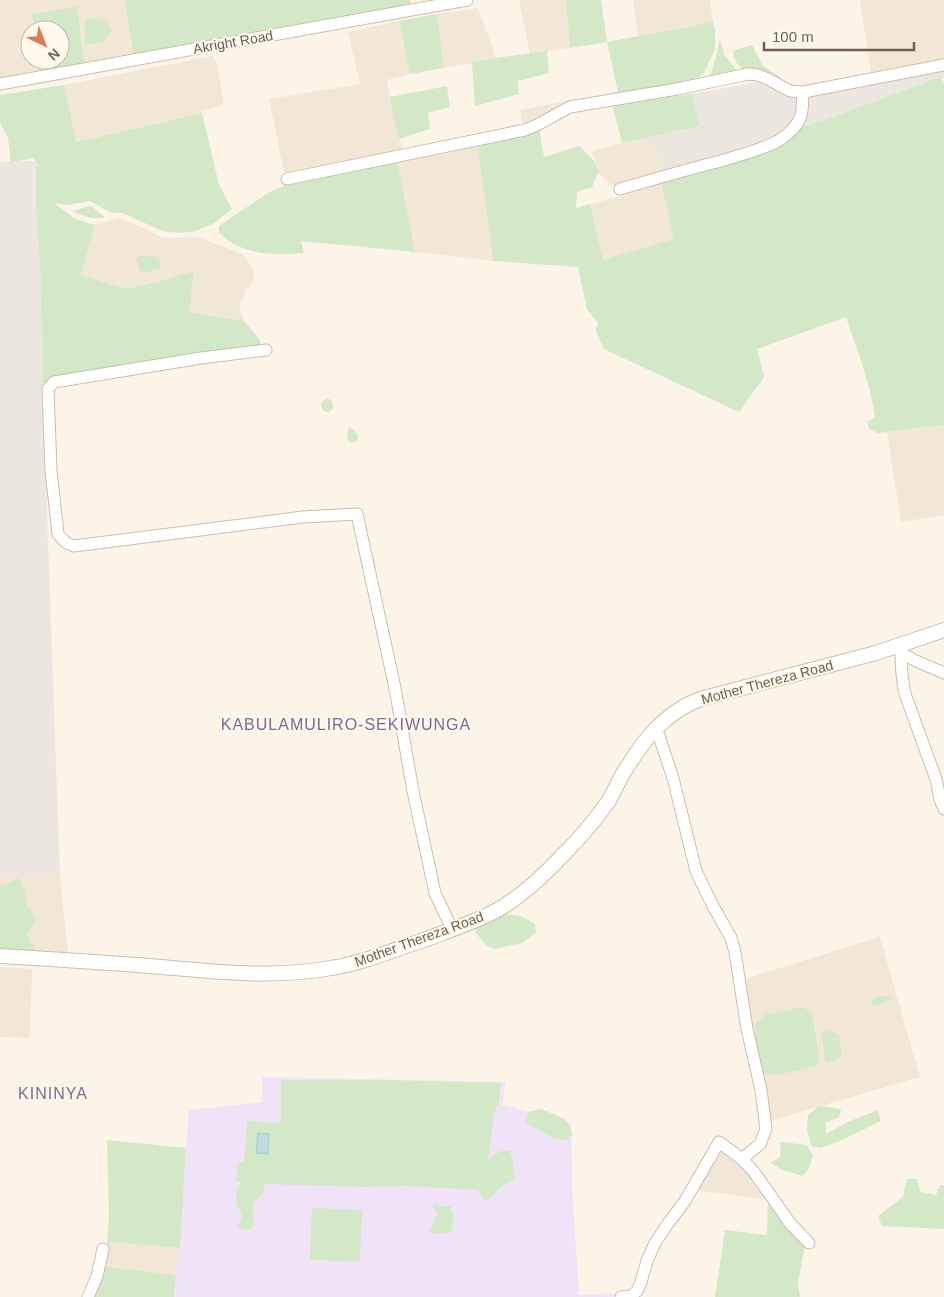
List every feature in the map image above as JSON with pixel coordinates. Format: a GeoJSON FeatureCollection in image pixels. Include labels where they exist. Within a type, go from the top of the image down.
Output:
{"type":"FeatureCollection","features":[{"type":"Feature","properties":{"kind":"street","name":"Akright Road"},"geometry":{"type":"LineString","coordinates":[[0,84],[467,0]]}},
{"type":"Feature","properties":{"kind":"street"},"geometry":{"type":"LineString","coordinates":[[287,179],[525,130],[570,107],[677,89],[748,74],[768,79],[786,90],[803,92],[944,65]]}},
{"type":"Feature","properties":{"kind":"street"},"geometry":{"type":"LineString","coordinates":[[620,189],[734,157],[777,142],[798,124],[801,117],[803,92]]}},
{"type":"Feature","properties":{"kind":"street"},"geometry":{"type":"LineString","coordinates":[[266,350],[54,382],[48,389],[51,470],[58,534],[68,545],[74,546],[303,517],[357,514],[395,688],[413,791],[435,893],[452,929]]}},
{"type":"Feature","properties":{"kind":"street","name":"Mother Thereza Road"},"geometry":{"type":"LineString","coordinates":[[0,956],[226,973],[273,974],[332,968],[358,962],[452,929],[501,908],[521,894],[580,838],[600,813],[635,755],[656,727],[686,704],[876,653],[901,649],[944,630]]}},
{"type":"Feature","properties":{"kind":"street"},"geometry":{"type":"LineString","coordinates":[[901,649],[923,664],[944,673]]}},
{"type":"Feature","properties":{"kind":"street"},"geometry":{"type":"LineString","coordinates":[[901,649],[902,682],[905,694],[936,779],[944,809]]}},
{"type":"Feature","properties":{"kind":"street"},"geometry":{"type":"LineString","coordinates":[[656,727],[673,778],[696,871],[731,938],[735,952],[747,1030],[761,1090],[766,1129],[760,1144],[742,1159]]}},
{"type":"Feature","properties":{"kind":"street"},"geometry":{"type":"LineString","coordinates":[[621,1297],[630,1296],[637,1291],[655,1243],[685,1201],[719,1142],[742,1159],[754,1172],[790,1222],[809,1243]]}},
{"type":"Feature","properties":{"kind":"street"},"geometry":{"type":"LineString","coordinates":[[88,1297],[97,1276],[103,1249]]}},
{"type":"Feature","properties":{"kind":"shaded area"},"geometry":{"type":"Polygon","coordinates":[[[0,0],[125,0],[134,60],[85,68],[77,6],[32,14],[33,20],[20,20],[20,70],[45,70],[46,75],[0,84],[0,0]]]}},
{"type":"Feature","properties":{"kind":"shaded area"},"geometry":{"type":"Polygon","coordinates":[[[519,0],[566,0],[570,48],[530,54],[519,0]]]}},
{"type":"Feature","properties":{"kind":"shaded area"},"geometry":{"type":"Polygon","coordinates":[[[633,0],[710,0],[713,22],[638,36],[633,0]]]}},
{"type":"Feature","properties":{"kind":"shaded area"},"geometry":{"type":"Polygon","coordinates":[[[860,0],[944,0],[944,59],[871,72],[860,0]]]}},
{"type":"Feature","properties":{"kind":"shaded area"},"geometry":{"type":"Polygon","coordinates":[[[478,8],[496,58],[444,68],[437,14],[478,8]]]}},
{"type":"Feature","properties":{"kind":"shaded area"},"geometry":{"type":"Polygon","coordinates":[[[399,21],[410,74],[387,80],[392,112],[403,151],[285,177],[269,99],[360,84],[348,32],[399,21]]]}},
{"type":"Feature","properties":{"kind":"shaded area"},"geometry":{"type":"Polygon","coordinates":[[[213,56],[217,63],[224,105],[202,111],[202,113],[75,142],[64,85],[213,56]]]}},
{"type":"Feature","properties":{"kind":"shaded area"},"geometry":{"type":"Polygon","coordinates":[[[944,69],[944,78],[800,127],[806,97],[944,69]]]}},
{"type":"Feature","properties":{"kind":"shaded area"},"geometry":{"type":"Polygon","coordinates":[[[757,82],[786,94],[800,97],[797,113],[790,128],[764,143],[661,171],[649,137],[700,126],[692,94],[757,82]]]}},
{"type":"Feature","properties":{"kind":"shaded area"},"geometry":{"type":"Polygon","coordinates":[[[576,99],[576,106],[523,126],[520,110],[576,99]]]}},
{"type":"Feature","properties":{"kind":"shaded area"},"geometry":{"type":"Polygon","coordinates":[[[649,137],[661,171],[632,178],[613,186],[600,175],[592,151],[649,137]]]}},
{"type":"Feature","properties":{"kind":"shaded area"},"geometry":{"type":"Polygon","coordinates":[[[478,143],[493,261],[415,252],[397,160],[478,143]]]}},
{"type":"Feature","properties":{"kind":"shaded area"},"geometry":{"type":"Polygon","coordinates":[[[36,161],[36,210],[40,261],[60,875],[0,875],[0,162],[36,161]]]}},
{"type":"Feature","properties":{"kind":"shaded area"},"geometry":{"type":"Polygon","coordinates":[[[661,182],[675,239],[603,260],[590,204],[626,195],[661,182]]]}},
{"type":"Feature","properties":{"kind":"shaded area"},"geometry":{"type":"Polygon","coordinates":[[[119,218],[163,238],[197,237],[243,254],[253,269],[254,279],[239,306],[244,321],[188,312],[194,272],[127,289],[81,275],[95,225],[119,218]]]}},
{"type":"Feature","properties":{"kind":"shaded area"},"geometry":{"type":"Polygon","coordinates":[[[944,425],[944,515],[901,522],[887,432],[944,425]]]}},
{"type":"Feature","properties":{"kind":"shaded area"},"geometry":{"type":"Polygon","coordinates":[[[0,875],[60,875],[69,964],[0,960],[0,875]]]}},
{"type":"Feature","properties":{"kind":"shaded area"},"geometry":{"type":"Polygon","coordinates":[[[880,937],[920,1077],[769,1121],[741,980],[880,937]]]}},
{"type":"Feature","properties":{"kind":"shaded area"},"geometry":{"type":"Polygon","coordinates":[[[0,967],[32,969],[30,1038],[0,1037],[0,967]]]}},
{"type":"Feature","properties":{"kind":"shaded area"},"geometry":{"type":"Polygon","coordinates":[[[262,1077],[506,1082],[502,1105],[571,1123],[572,1187],[579,1295],[622,1293],[626,1297],[174,1297],[189,1110],[262,1102],[262,1077]]]}},
{"type":"Feature","properties":{"kind":"shaded area"},"geometry":{"type":"Polygon","coordinates":[[[718,1149],[744,1163],[768,1200],[696,1190],[718,1149]]]}},
{"type":"Feature","properties":{"kind":"shaded area"},"geometry":{"type":"Polygon","coordinates":[[[107,1242],[180,1248],[176,1275],[104,1266],[107,1242]]]}},
{"type":"Feature","properties":{"kind":"green space"},"geometry":{"type":"Polygon","coordinates":[[[125,0],[410,0],[411,8],[134,60],[125,0]]]}},
{"type":"Feature","properties":{"kind":"green space"},"geometry":{"type":"Polygon","coordinates":[[[566,0],[601,0],[607,42],[570,48],[566,0]]]}},
{"type":"Feature","properties":{"kind":"green space"},"geometry":{"type":"Polygon","coordinates":[[[77,6],[85,68],[46,75],[45,70],[70,70],[70,20],[33,20],[32,14],[77,6]]]}},
{"type":"Feature","properties":{"kind":"green space"},"geometry":{"type":"Polygon","coordinates":[[[437,14],[444,68],[410,74],[399,21],[437,14]]]}},
{"type":"Feature","properties":{"kind":"green space"},"geometry":{"type":"Polygon","coordinates":[[[91,17],[106,21],[112,30],[103,43],[85,45],[85,22],[91,17]]]}},
{"type":"Feature","properties":{"kind":"green space"},"geometry":{"type":"Polygon","coordinates":[[[713,22],[715,30],[715,49],[704,73],[689,87],[619,97],[607,42],[713,22]]]}},
{"type":"Feature","properties":{"kind":"green space"},"geometry":{"type":"Polygon","coordinates":[[[720,40],[724,54],[740,75],[703,86],[712,71],[720,40]]]}},
{"type":"Feature","properties":{"kind":"green space"},"geometry":{"type":"Polygon","coordinates":[[[752,45],[763,66],[781,78],[782,86],[743,70],[736,62],[732,51],[752,45]]]}},
{"type":"Feature","properties":{"kind":"green space"},"geometry":{"type":"Polygon","coordinates":[[[547,51],[549,73],[518,81],[519,94],[475,106],[472,63],[474,61],[547,51]]]}},
{"type":"Feature","properties":{"kind":"green space"},"geometry":{"type":"Polygon","coordinates":[[[941,77],[944,84],[944,425],[878,433],[869,429],[867,422],[875,417],[873,404],[863,366],[846,317],[757,349],[764,377],[739,412],[604,349],[596,331],[598,323],[587,309],[578,267],[493,261],[478,147],[539,128],[544,157],[579,146],[594,161],[599,171],[592,187],[577,192],[576,208],[590,204],[603,260],[674,239],[661,182],[780,145],[800,127],[822,121],[941,77]]]}},
{"type":"Feature","properties":{"kind":"green space"},"geometry":{"type":"Polygon","coordinates":[[[64,85],[76,142],[202,113],[219,185],[232,209],[214,223],[196,231],[181,233],[162,231],[123,213],[110,212],[90,201],[67,205],[54,203],[75,219],[95,225],[81,275],[127,289],[194,271],[189,312],[244,321],[260,340],[260,344],[257,347],[68,375],[43,383],[40,261],[36,210],[36,165],[38,167],[34,158],[11,162],[8,138],[0,123],[0,95],[64,85]]]}},
{"type":"Feature","properties":{"kind":"green space"},"geometry":{"type":"Polygon","coordinates":[[[447,86],[450,107],[428,113],[430,129],[399,139],[390,97],[447,86]]]}},
{"type":"Feature","properties":{"kind":"green space"},"geometry":{"type":"Polygon","coordinates":[[[692,94],[700,126],[622,143],[612,104],[692,94]]]}},
{"type":"Feature","properties":{"kind":"green space"},"geometry":{"type":"Polygon","coordinates":[[[397,160],[415,252],[301,241],[304,253],[270,254],[238,246],[219,233],[219,226],[268,193],[288,184],[397,160]]]}},
{"type":"Feature","properties":{"kind":"green space"},"geometry":{"type":"Polygon","coordinates":[[[91,206],[105,217],[92,218],[72,211],[91,206]]]}},
{"type":"Feature","properties":{"kind":"green space"},"geometry":{"type":"Polygon","coordinates":[[[140,255],[159,257],[161,269],[141,273],[136,259],[140,255]]]}},
{"type":"Feature","properties":{"kind":"green space"},"geometry":{"type":"Polygon","coordinates":[[[327,398],[332,401],[333,408],[329,412],[325,412],[321,403],[327,398]]]}},
{"type":"Feature","properties":{"kind":"green space"},"geometry":{"type":"Polygon","coordinates":[[[349,428],[354,429],[358,436],[357,441],[352,443],[348,441],[347,434],[349,428]]]}},
{"type":"Feature","properties":{"kind":"green space"},"geometry":{"type":"Polygon","coordinates":[[[18,878],[24,887],[27,906],[36,917],[27,935],[37,953],[0,957],[0,883],[3,885],[18,878]]]}},
{"type":"Feature","properties":{"kind":"green space"},"geometry":{"type":"Polygon","coordinates":[[[504,914],[521,916],[535,924],[536,933],[522,943],[494,949],[485,944],[475,932],[476,926],[504,914]]]}},
{"type":"Feature","properties":{"kind":"green space"},"geometry":{"type":"Polygon","coordinates":[[[880,996],[892,996],[890,999],[873,1007],[872,1000],[880,996]]]}},
{"type":"Feature","properties":{"kind":"green space"},"geometry":{"type":"Polygon","coordinates":[[[804,1007],[812,1014],[819,1055],[818,1065],[778,1075],[763,1073],[755,1041],[755,1025],[766,1014],[804,1007]]]}},
{"type":"Feature","properties":{"kind":"green space"},"geometry":{"type":"Polygon","coordinates":[[[826,1029],[839,1035],[842,1055],[834,1061],[825,1061],[822,1034],[826,1029]]]}},
{"type":"Feature","properties":{"kind":"green space"},"geometry":{"type":"Polygon","coordinates":[[[281,1080],[501,1083],[499,1103],[494,1113],[488,1159],[501,1151],[510,1150],[515,1178],[485,1202],[478,1190],[404,1186],[362,1187],[263,1184],[265,1186],[263,1193],[253,1205],[254,1224],[250,1230],[243,1230],[238,1226],[242,1216],[236,1203],[237,1187],[242,1183],[236,1182],[238,1162],[244,1162],[247,1121],[281,1123],[281,1080]]]}},
{"type":"Feature","properties":{"kind":"green space"},"geometry":{"type":"Polygon","coordinates":[[[819,1106],[841,1109],[839,1117],[825,1123],[826,1134],[848,1122],[878,1110],[881,1121],[821,1148],[811,1146],[807,1129],[808,1115],[819,1106]]]}},
{"type":"Feature","properties":{"kind":"green space"},"geometry":{"type":"Polygon","coordinates":[[[541,1109],[565,1119],[573,1134],[566,1140],[553,1138],[525,1123],[528,1112],[541,1109]]]}},
{"type":"Feature","properties":{"kind":"green space"},"geometry":{"type":"Polygon","coordinates":[[[107,1140],[186,1148],[180,1248],[107,1242],[109,1216],[107,1140]]]}},
{"type":"Feature","properties":{"kind":"green space"},"geometry":{"type":"Polygon","coordinates":[[[781,1142],[807,1145],[813,1156],[808,1170],[802,1176],[783,1170],[771,1163],[780,1157],[781,1142]]]}},
{"type":"Feature","properties":{"kind":"green space"},"geometry":{"type":"Polygon","coordinates":[[[907,1179],[917,1179],[920,1192],[936,1195],[940,1185],[944,1185],[944,1229],[882,1226],[878,1216],[903,1197],[907,1179]]]}},
{"type":"Feature","properties":{"kind":"green space"},"geometry":{"type":"Polygon","coordinates":[[[768,1200],[805,1245],[798,1283],[800,1297],[715,1297],[725,1230],[767,1235],[768,1200]]]}},
{"type":"Feature","properties":{"kind":"green space"},"geometry":{"type":"Polygon","coordinates":[[[436,1203],[440,1206],[450,1206],[454,1216],[452,1231],[432,1234],[430,1231],[437,1213],[433,1208],[433,1205],[436,1203]]]}},
{"type":"Feature","properties":{"kind":"green space"},"geometry":{"type":"Polygon","coordinates":[[[312,1208],[362,1210],[360,1262],[310,1260],[312,1208]]]}},
{"type":"Feature","properties":{"kind":"green space"},"geometry":{"type":"Polygon","coordinates":[[[104,1266],[176,1275],[174,1297],[94,1297],[104,1266]]]}},
{"type":"Feature","properties":{"kind":"water"},"geometry":{"type":"Polygon","coordinates":[[[258,1133],[269,1134],[268,1154],[256,1153],[258,1133]]]}},
{"type":"Feature","properties":{"kind":"district","name":"KABULAMULIRO-SEKIWUNGA"},"geometry":{"type":"Point","coordinates":[346,724]}},
{"type":"Feature","properties":{"kind":"district","name":"KININYA"},"geometry":{"type":"Point","coordinates":[53,1093]}}]}
